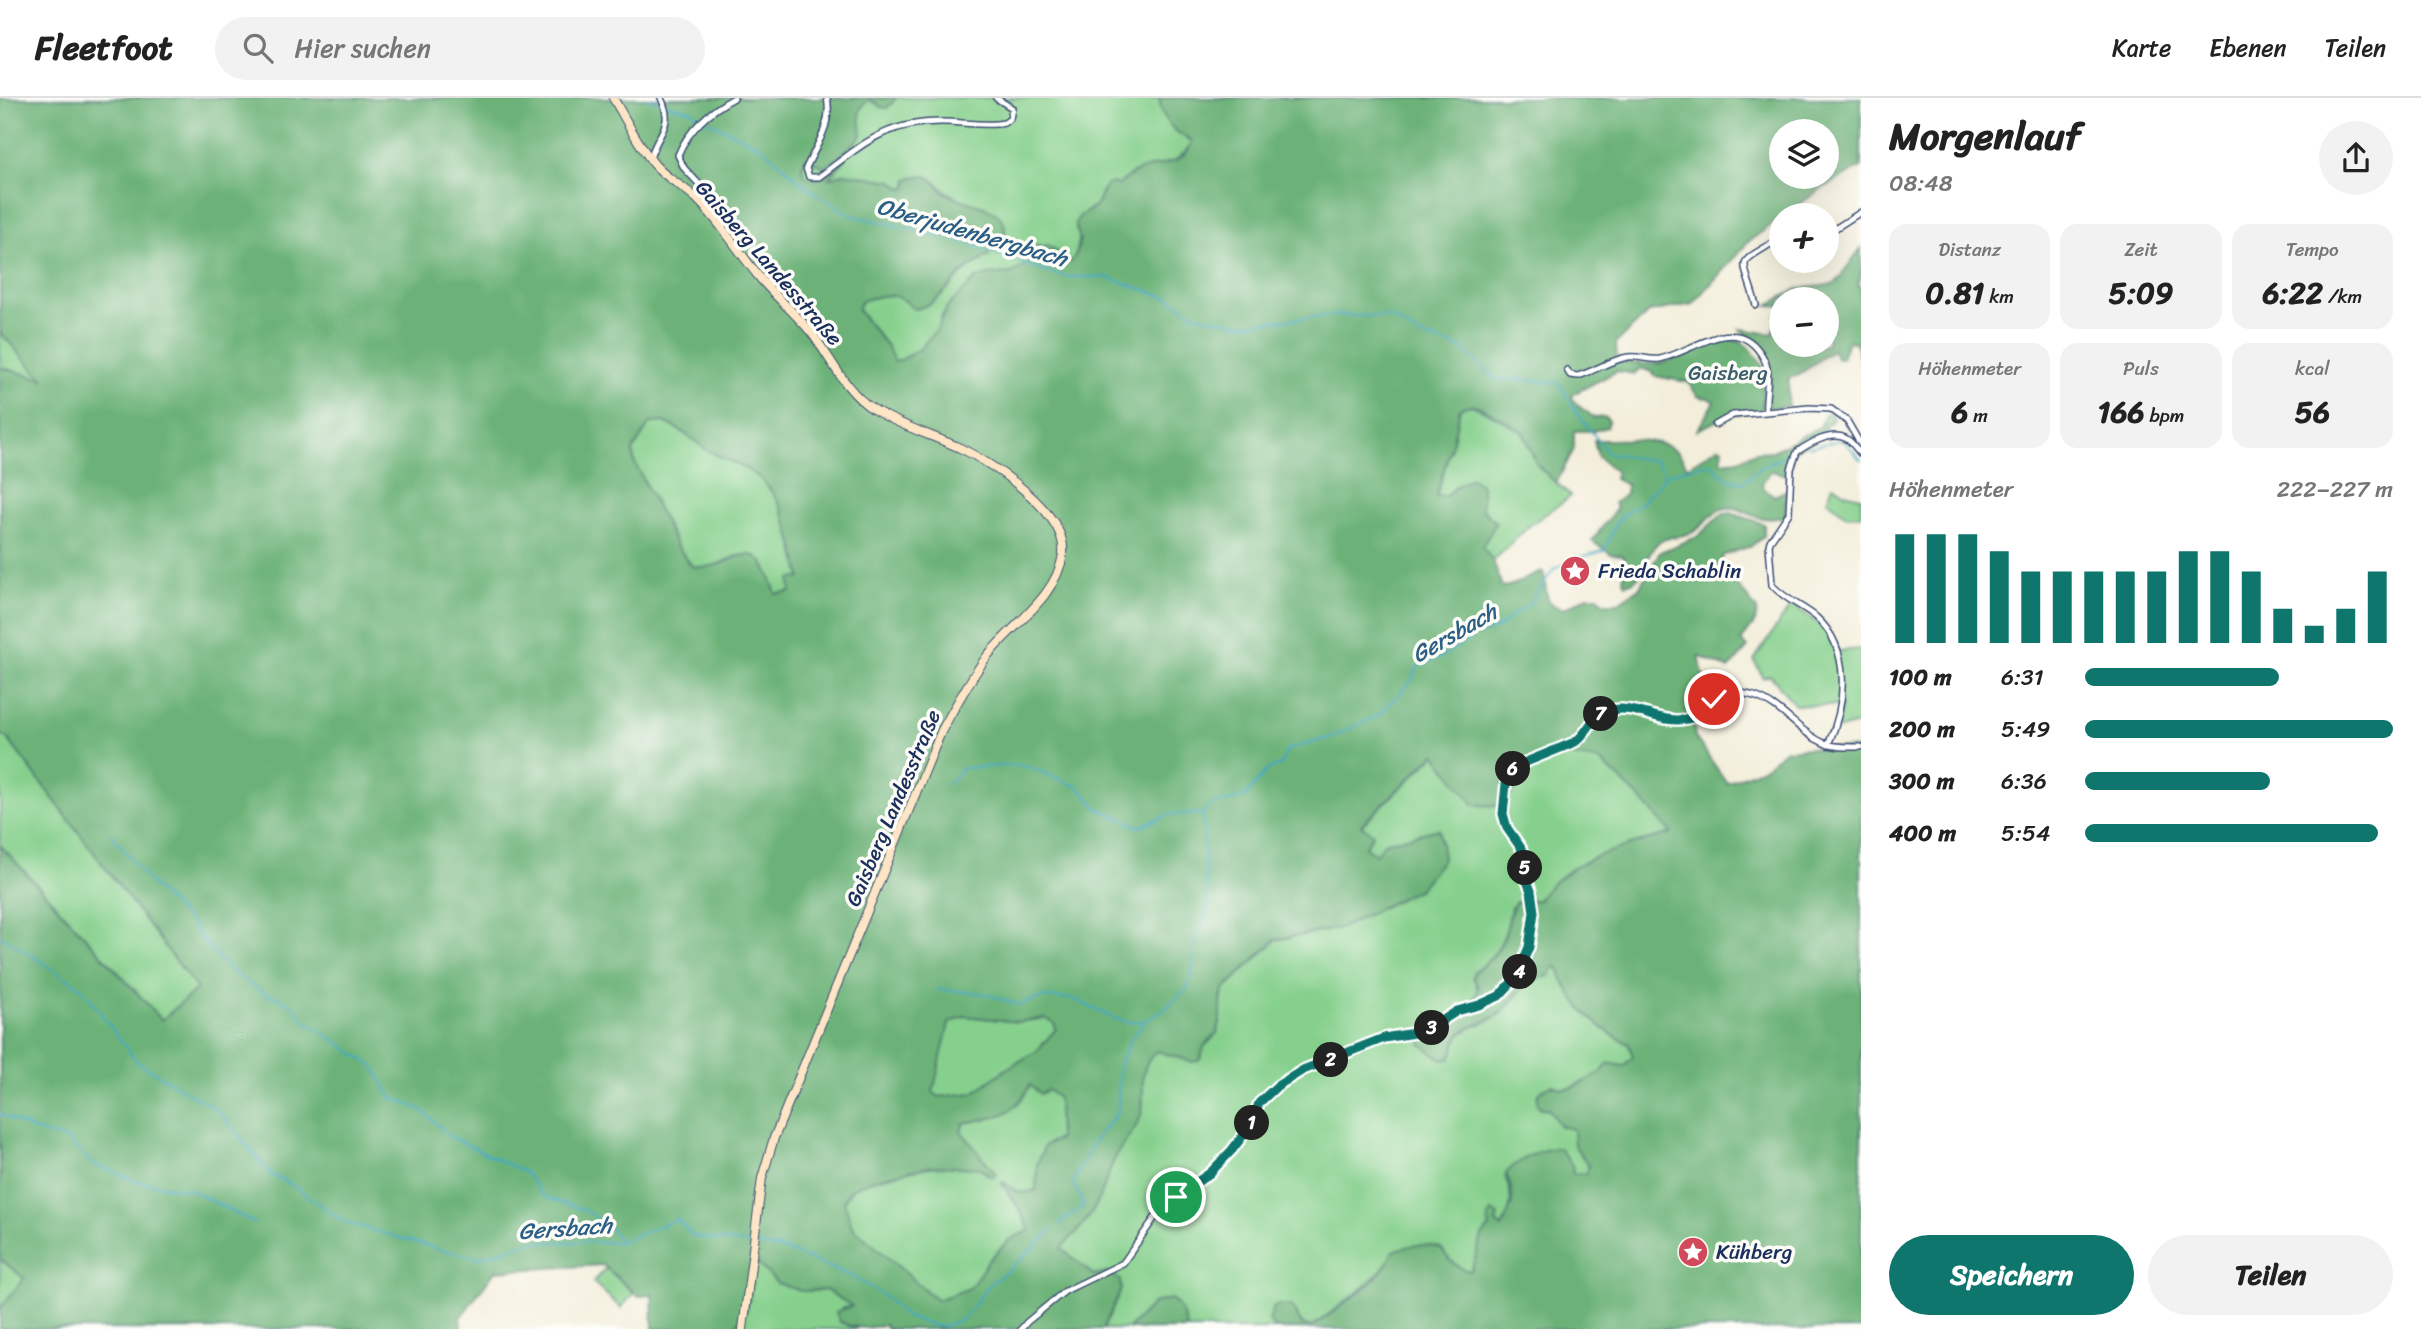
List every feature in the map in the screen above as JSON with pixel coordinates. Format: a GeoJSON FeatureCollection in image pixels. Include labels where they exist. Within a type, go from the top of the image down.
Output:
{"type":"FeatureCollection","features":[{"type":"Feature","properties":{"kind":"main road","name":"Gaisberg Landesstraße"},"geometry":{"type":"LineString","coordinates":[[612,98],[650,159],[663,174],[696,198],[761,279],[810,332],[844,381],[870,408],[975,456],[1023,490],[1045,511],[1063,545],[1059,568],[1051,585],[989,654],[961,695],[941,732],[774,1139],[762,1178],[743,1329]]}},
{"type":"Feature","properties":{"kind":"street"},"geometry":{"type":"LineString","coordinates":[[650,159],[653,147],[667,122],[661,98]]}},
{"type":"Feature","properties":{"kind":"street"},"geometry":{"type":"LineString","coordinates":[[711,215],[714,200],[684,169],[678,155],[708,114],[734,98]]}},
{"type":"Feature","properties":{"kind":"street"},"geometry":{"type":"LineString","coordinates":[[827,98],[829,116],[806,168],[809,177],[814,178],[873,136],[905,124],[1004,123],[1010,119],[1012,108],[996,98]]}},
{"type":"Feature","properties":{"kind":"street"},"geometry":{"type":"LineString","coordinates":[[1839,226],[1861,212]]}},
{"type":"Feature","properties":{"kind":"street"},"geometry":{"type":"LineString","coordinates":[[1756,305],[1743,268],[1744,262],[1769,245]]}},
{"type":"Feature","properties":{"kind":"street"},"geometry":{"type":"LineString","coordinates":[[1567,370],[1570,375],[1577,376],[1630,357],[1658,359],[1713,337],[1733,334],[1748,340],[1766,363],[1766,412]]}},
{"type":"Feature","properties":{"kind":"street"},"geometry":{"type":"LineString","coordinates":[[1715,425],[1733,415],[1809,408],[1831,409],[1847,421],[1861,445]]}},
{"type":"Feature","properties":{"kind":"street"},"geometry":{"type":"LineString","coordinates":[[1828,745],[1837,723],[1839,706],[1842,665],[1839,650],[1825,625],[1772,585],[1769,545],[1788,517],[1791,469],[1797,452],[1826,438],[1839,436],[1849,441],[1861,454]]}},
{"type":"Feature","properties":{"kind":"street"},"geometry":{"type":"LineString","coordinates":[[1021,1329],[1059,1295],[1122,1262],[1161,1209],[1210,1173],[1232,1150],[1251,1125],[1259,1103],[1277,1086],[1303,1070],[1384,1038],[1426,1031],[1457,1011],[1479,1005],[1506,990],[1524,963],[1534,912],[1531,891],[1525,876],[1525,860],[1505,821],[1504,790],[1516,766],[1580,738],[1596,716],[1609,710],[1626,708],[1653,717],[1684,719],[1700,712],[1714,699],[1739,692],[1767,701],[1828,745],[1861,747]]}},
{"type":"Feature","properties":{"kind":"green space","name":"Gaisberg"},"geometry":{"type":"Polygon","coordinates":[[[0,98],[896,98],[887,108],[869,100],[863,105],[859,114],[860,137],[826,168],[806,158],[802,168],[805,176],[811,179],[821,177],[844,157],[846,159],[828,179],[845,173],[892,181],[902,189],[907,188],[908,179],[927,177],[944,192],[993,212],[1005,225],[1004,235],[997,248],[966,269],[928,305],[914,309],[902,299],[890,295],[861,301],[857,309],[887,346],[894,361],[901,360],[921,348],[938,328],[947,307],[977,278],[1012,273],[1031,262],[1028,253],[1031,247],[1042,245],[1051,248],[1067,262],[1071,262],[1080,239],[1075,223],[1080,216],[1096,206],[1106,185],[1118,185],[1139,171],[1174,161],[1185,154],[1192,141],[1170,124],[1163,113],[1159,98],[1861,98],[1861,167],[1839,179],[1839,119],[1769,119],[1769,189],[1822,189],[1802,203],[1769,203],[1769,227],[1748,242],[1693,304],[1649,312],[1616,343],[1617,362],[1651,364],[1670,360],[1722,340],[1740,342],[1750,349],[1763,366],[1762,411],[1735,414],[1697,430],[1715,402],[1699,397],[1687,382],[1654,376],[1653,372],[1640,368],[1634,374],[1617,371],[1572,397],[1576,404],[1594,418],[1605,417],[1609,421],[1607,427],[1593,431],[1574,431],[1574,449],[1556,483],[1537,465],[1523,432],[1482,408],[1468,405],[1460,408],[1436,496],[1446,496],[1456,486],[1472,478],[1482,485],[1482,509],[1496,523],[1482,547],[1493,561],[1502,587],[1543,572],[1548,599],[1556,607],[1563,609],[1588,596],[1598,596],[1604,603],[1617,603],[1639,588],[1660,552],[1697,537],[1721,515],[1731,513],[1764,524],[1764,536],[1751,546],[1722,556],[1723,579],[1733,580],[1757,610],[1755,622],[1741,641],[1748,647],[1729,669],[1699,656],[1707,692],[1693,717],[1695,737],[1727,783],[1765,767],[1785,750],[1824,747],[1861,749],[1861,1329],[1281,1329],[1274,1327],[1269,1321],[1273,1308],[1279,1305],[1291,1306],[1303,1326],[1314,1326],[1370,1283],[1380,1273],[1392,1252],[1404,1247],[1429,1245],[1441,1248],[1453,1262],[1471,1271],[1482,1236],[1490,1227],[1490,1213],[1498,1215],[1496,1223],[1502,1228],[1512,1203],[1506,1173],[1530,1156],[1559,1148],[1572,1165],[1573,1174],[1586,1174],[1589,1166],[1574,1145],[1573,1129],[1560,1126],[1549,1109],[1539,1107],[1538,1096],[1542,1090],[1552,1085],[1563,1089],[1571,1088],[1601,1073],[1608,1063],[1624,1066],[1633,1057],[1629,1044],[1586,1013],[1570,992],[1559,968],[1554,967],[1549,976],[1531,981],[1495,1017],[1460,1034],[1450,1059],[1442,1060],[1422,1045],[1419,1036],[1474,998],[1478,989],[1473,977],[1475,971],[1492,957],[1500,945],[1516,902],[1538,900],[1550,885],[1565,874],[1598,856],[1671,833],[1641,799],[1600,761],[1557,753],[1532,762],[1512,793],[1499,806],[1474,805],[1435,754],[1361,825],[1373,834],[1365,847],[1376,854],[1384,843],[1439,829],[1443,859],[1419,889],[1341,928],[1275,940],[1224,989],[1220,1000],[1217,1033],[1205,1045],[1200,1060],[1193,1062],[1158,1051],[1151,1057],[1144,1072],[1139,1121],[1116,1156],[1092,1212],[1061,1248],[1093,1275],[1109,1273],[1120,1280],[1121,1289],[1103,1329],[887,1329],[884,1325],[857,1327],[840,1322],[836,1312],[852,1306],[826,1290],[802,1291],[777,1283],[756,1262],[747,1309],[733,1329],[653,1329],[652,1295],[638,1296],[603,1265],[495,1271],[460,1318],[461,1329],[0,1329],[0,1309],[24,1278],[0,1259],[0,845],[162,1020],[197,989],[8,739],[0,733],[0,367],[43,379],[0,332],[0,98]],[[664,422],[650,423],[633,450],[634,461],[676,545],[692,566],[707,567],[751,555],[760,560],[768,572],[776,594],[791,592],[790,579],[801,578],[787,522],[767,486],[752,472],[709,451],[664,422]],[[965,1016],[949,1023],[933,1092],[939,1097],[973,1093],[1037,1051],[1056,1029],[1054,1023],[1045,1018],[1018,1022],[965,1016]],[[1030,1085],[1011,1110],[964,1123],[961,1131],[996,1174],[993,1177],[980,1168],[930,1166],[872,1180],[851,1189],[844,1201],[852,1227],[937,1300],[970,1288],[988,1261],[1009,1240],[1030,1230],[1002,1184],[1004,1182],[1018,1192],[1036,1190],[1037,1164],[1045,1145],[1059,1139],[1058,1098],[1048,1090],[1040,1094],[1030,1085]]]}},
{"type":"Feature","properties":{"kind":"green space"},"geometry":{"type":"Polygon","coordinates":[[[896,98],[1159,98],[1171,124],[1192,141],[1192,145],[1175,161],[1133,173],[1118,185],[1102,190],[1096,206],[1088,210],[1076,230],[1080,235],[1077,252],[1071,262],[1067,262],[1047,245],[1024,268],[997,275],[942,315],[938,328],[921,348],[901,360],[893,361],[887,346],[857,308],[861,301],[890,295],[902,299],[914,309],[933,302],[964,272],[982,261],[985,207],[955,197],[931,178],[902,189],[892,181],[825,181],[823,178],[812,180],[805,176],[802,169],[808,158],[826,168],[860,137],[860,109],[869,100],[887,108],[896,98]]]}},
{"type":"Feature","properties":{"kind":"green space"},"geometry":{"type":"Polygon","coordinates":[[[1861,248],[1861,275],[1858,286],[1861,286],[1861,367],[1856,342],[1848,341],[1842,358],[1836,357],[1839,357],[1839,287],[1812,287],[1835,284],[1861,248]]]}},
{"type":"Feature","properties":{"kind":"green space"},"geometry":{"type":"Polygon","coordinates":[[[1740,329],[1769,333],[1769,357],[1824,357],[1789,378],[1788,406],[1768,408],[1770,367],[1763,351],[1740,329]]]}},
{"type":"Feature","properties":{"kind":"green space"},"geometry":{"type":"Polygon","coordinates":[[[0,332],[44,380],[0,367],[0,332]]]}},
{"type":"Feature","properties":{"kind":"green space"},"geometry":{"type":"Polygon","coordinates":[[[1471,405],[1523,432],[1537,465],[1571,496],[1529,526],[1493,561],[1482,547],[1482,485],[1456,486],[1446,496],[1436,497],[1460,408],[1471,405]]]}},
{"type":"Feature","properties":{"kind":"green space"},"geometry":{"type":"Polygon","coordinates":[[[1831,412],[1833,420],[1825,427],[1825,435],[1795,450],[1788,475],[1771,471],[1762,483],[1763,488],[1775,496],[1787,490],[1785,517],[1756,517],[1735,508],[1722,509],[1693,532],[1658,543],[1650,552],[1641,574],[1626,584],[1623,580],[1626,563],[1623,555],[1611,554],[1592,541],[1617,508],[1614,503],[1626,494],[1627,485],[1615,479],[1616,472],[1598,457],[1594,440],[1638,440],[1660,444],[1678,453],[1687,467],[1718,447],[1723,449],[1721,462],[1739,460],[1756,452],[1773,451],[1820,427],[1825,414],[1831,412]]]}},
{"type":"Feature","properties":{"kind":"green space"},"geometry":{"type":"Polygon","coordinates":[[[664,422],[709,451],[752,472],[767,486],[782,510],[795,551],[801,578],[792,592],[776,594],[764,564],[756,556],[736,556],[707,569],[692,566],[676,544],[634,461],[633,450],[650,423],[664,422]]]}},
{"type":"Feature","properties":{"kind":"green space"},"geometry":{"type":"Polygon","coordinates":[[[1833,485],[1845,493],[1861,497],[1861,515],[1847,516],[1827,500],[1833,485]]]}},
{"type":"Feature","properties":{"kind":"green space"},"geometry":{"type":"Polygon","coordinates":[[[1792,604],[1824,628],[1837,651],[1861,649],[1861,723],[1837,730],[1841,706],[1795,705],[1770,675],[1763,678],[1754,660],[1792,604]]]}},
{"type":"Feature","properties":{"kind":"green space"},"geometry":{"type":"Polygon","coordinates":[[[0,733],[8,739],[197,989],[162,1020],[0,845],[0,733]]]}},
{"type":"Feature","properties":{"kind":"green space"},"geometry":{"type":"Polygon","coordinates":[[[1557,753],[1600,761],[1641,799],[1672,833],[1598,856],[1550,885],[1538,900],[1525,900],[1511,907],[1507,927],[1496,952],[1474,971],[1476,993],[1458,1013],[1454,1050],[1456,1042],[1465,1031],[1498,1015],[1525,986],[1549,976],[1554,967],[1559,968],[1570,992],[1586,1013],[1629,1044],[1633,1057],[1624,1066],[1571,1088],[1563,1089],[1552,1085],[1538,1095],[1539,1107],[1549,1109],[1573,1129],[1574,1145],[1589,1166],[1586,1175],[1573,1174],[1569,1160],[1533,1159],[1518,1164],[1505,1177],[1510,1190],[1510,1202],[1503,1228],[1488,1217],[1490,1227],[1480,1242],[1471,1271],[1464,1270],[1444,1256],[1444,1251],[1390,1259],[1364,1287],[1313,1326],[1304,1326],[1293,1313],[1281,1329],[1187,1329],[1180,1308],[1171,1299],[1154,1303],[1128,1329],[1103,1329],[1121,1289],[1093,1275],[1060,1248],[1092,1212],[1115,1157],[1138,1121],[1142,1110],[1146,1063],[1158,1051],[1184,1060],[1206,1045],[1220,1024],[1224,989],[1276,940],[1341,928],[1419,889],[1443,859],[1439,829],[1376,854],[1364,847],[1361,826],[1436,754],[1474,804],[1512,793],[1532,762],[1557,753]]]}},
{"type":"Feature","properties":{"kind":"green space"},"geometry":{"type":"Polygon","coordinates":[[[965,1016],[1018,1022],[1045,1018],[1054,1023],[1056,1029],[1037,1051],[973,1093],[939,1097],[932,1092],[949,1023],[965,1016]]]}},
{"type":"Feature","properties":{"kind":"green space"},"geometry":{"type":"Polygon","coordinates":[[[1030,1085],[1048,1090],[1058,1098],[1059,1139],[1045,1145],[1037,1164],[1036,1190],[1020,1192],[1002,1184],[1030,1230],[1009,1240],[988,1261],[971,1288],[937,1301],[852,1227],[844,1201],[851,1190],[864,1183],[916,1169],[968,1165],[979,1168],[988,1175],[961,1131],[964,1123],[979,1120],[1030,1085]]]}},
{"type":"Feature","properties":{"kind":"green space"},"geometry":{"type":"Polygon","coordinates":[[[0,1259],[25,1278],[0,1309],[0,1259]]]}},
{"type":"Feature","properties":{"kind":"green space"},"geometry":{"type":"Polygon","coordinates":[[[755,1262],[802,1291],[826,1290],[853,1307],[842,1308],[840,1322],[857,1329],[733,1329],[747,1309],[755,1262]]]}},
{"type":"Feature","properties":{"kind":"green space"},"geometry":{"type":"Polygon","coordinates":[[[606,1268],[634,1293],[621,1308],[593,1282],[606,1268]]]}},
{"type":"Feature","properties":{"kind":"green space"},"geometry":{"type":"Polygon","coordinates":[[[1171,1299],[1180,1309],[1187,1329],[1128,1329],[1154,1303],[1171,1299]]]}},
{"type":"Feature","properties":{"kind":"waterway","name":"Oberjudenbergbach"},"geometry":{"type":"LineString","coordinates":[[648,98],[660,102]]}},
{"type":"Feature","properties":{"kind":"waterway","name":"Oberjudenbergbach"},"geometry":{"type":"LineString","coordinates":[[665,104],[690,110],[702,118]]}},
{"type":"Feature","properties":{"kind":"waterway","name":"Oberjudenbergbach"},"geometry":{"type":"LineString","coordinates":[[707,121],[760,146],[808,188],[850,215],[965,242],[1046,272],[1067,277],[1107,277],[1171,299],[1195,315],[1242,324],[1335,315],[1390,317],[1421,336],[1462,348],[1496,380],[1507,378],[1559,383],[1575,410],[1608,453],[1655,460],[1665,475]]}},
{"type":"Feature","properties":{"kind":"waterway","name":"Gersbach"},"geometry":{"type":"LineString","coordinates":[[1809,447],[1841,440],[1861,460]]}},
{"type":"Feature","properties":{"kind":"waterway","name":"Gersbach"},"geometry":{"type":"LineString","coordinates":[[1059,1224],[1084,1205],[1073,1183],[1095,1140],[1118,1112],[1119,1065],[1130,1040],[1145,1021],[1162,1011],[1187,989],[1192,975],[1193,951],[1207,913],[1203,814],[1210,805],[1245,797],[1267,770],[1281,765],[1287,750],[1335,736],[1379,715],[1410,682],[1419,666],[1443,656],[1475,636],[1498,628],[1528,606],[1554,569],[1577,558],[1604,551],[1616,523],[1640,504],[1666,476],[1710,463],[1726,478],[1744,482],[1761,467],[1796,451]]}},
{"type":"Feature","properties":{"kind":"waterway"},"geometry":{"type":"LineString","coordinates":[[948,784],[963,768],[1018,765],[1078,787],[1098,808],[1139,827],[1170,814],[1203,814]]}},
{"type":"Feature","properties":{"kind":"waterway"},"geometry":{"type":"LineString","coordinates":[[111,834],[150,883],[193,925],[199,936],[232,972],[264,993],[292,1004],[304,1020],[374,1067],[391,1097],[422,1110],[449,1136],[526,1173],[544,1197],[584,1210],[607,1223],[619,1240]]}},
{"type":"Feature","properties":{"kind":"waterway","name":"Gersbach"},"geometry":{"type":"LineString","coordinates":[[0,935],[82,988],[137,1062],[218,1110],[271,1175],[289,1183],[344,1222],[478,1258],[531,1242],[620,1242],[677,1219],[694,1237],[750,1244]]}},
{"type":"Feature","properties":{"kind":"waterway"},"geometry":{"type":"LineString","coordinates":[[937,989],[986,994],[1019,1005],[1043,997],[1074,999],[1113,1018],[1127,1022],[1144,1021]]}},
{"type":"Feature","properties":{"kind":"waterway"},"geometry":{"type":"LineString","coordinates":[[0,1114],[36,1131],[68,1140],[91,1163],[139,1182],[193,1191],[254,1223]]}},
{"type":"Feature","properties":{"kind":"waterway","name":"Gersbach"},"geometry":{"type":"LineString","coordinates":[[755,1245],[783,1249],[849,1275],[884,1296],[906,1317],[940,1327],[963,1319],[990,1284],[1052,1230]]}},
{"type":"Feature","properties":{"kind":"place","name":"Frieda Schablin"},"geometry":{"type":"Point","coordinates":[1575,571]}},
{"type":"Feature","properties":{"kind":"place","name":"Kühberg"},"geometry":{"type":"Point","coordinates":[1693,1252]}},
{"type":"Feature","properties":{"kind":"route"},"geometry":{"type":"LineString","coordinates":[[1176,1197],[1205,1178],[1232,1150],[1251,1125],[1259,1103],[1266,1094],[1289,1078],[1384,1038],[1426,1031],[1457,1011],[1499,996],[1516,978],[1529,947],[1534,912],[1531,891],[1525,876],[1525,860],[1521,848],[1507,828],[1503,814],[1506,784],[1516,766],[1575,742],[1596,716],[1609,710],[1626,708],[1653,717],[1675,720],[1692,717],[1714,699]]}}]}
